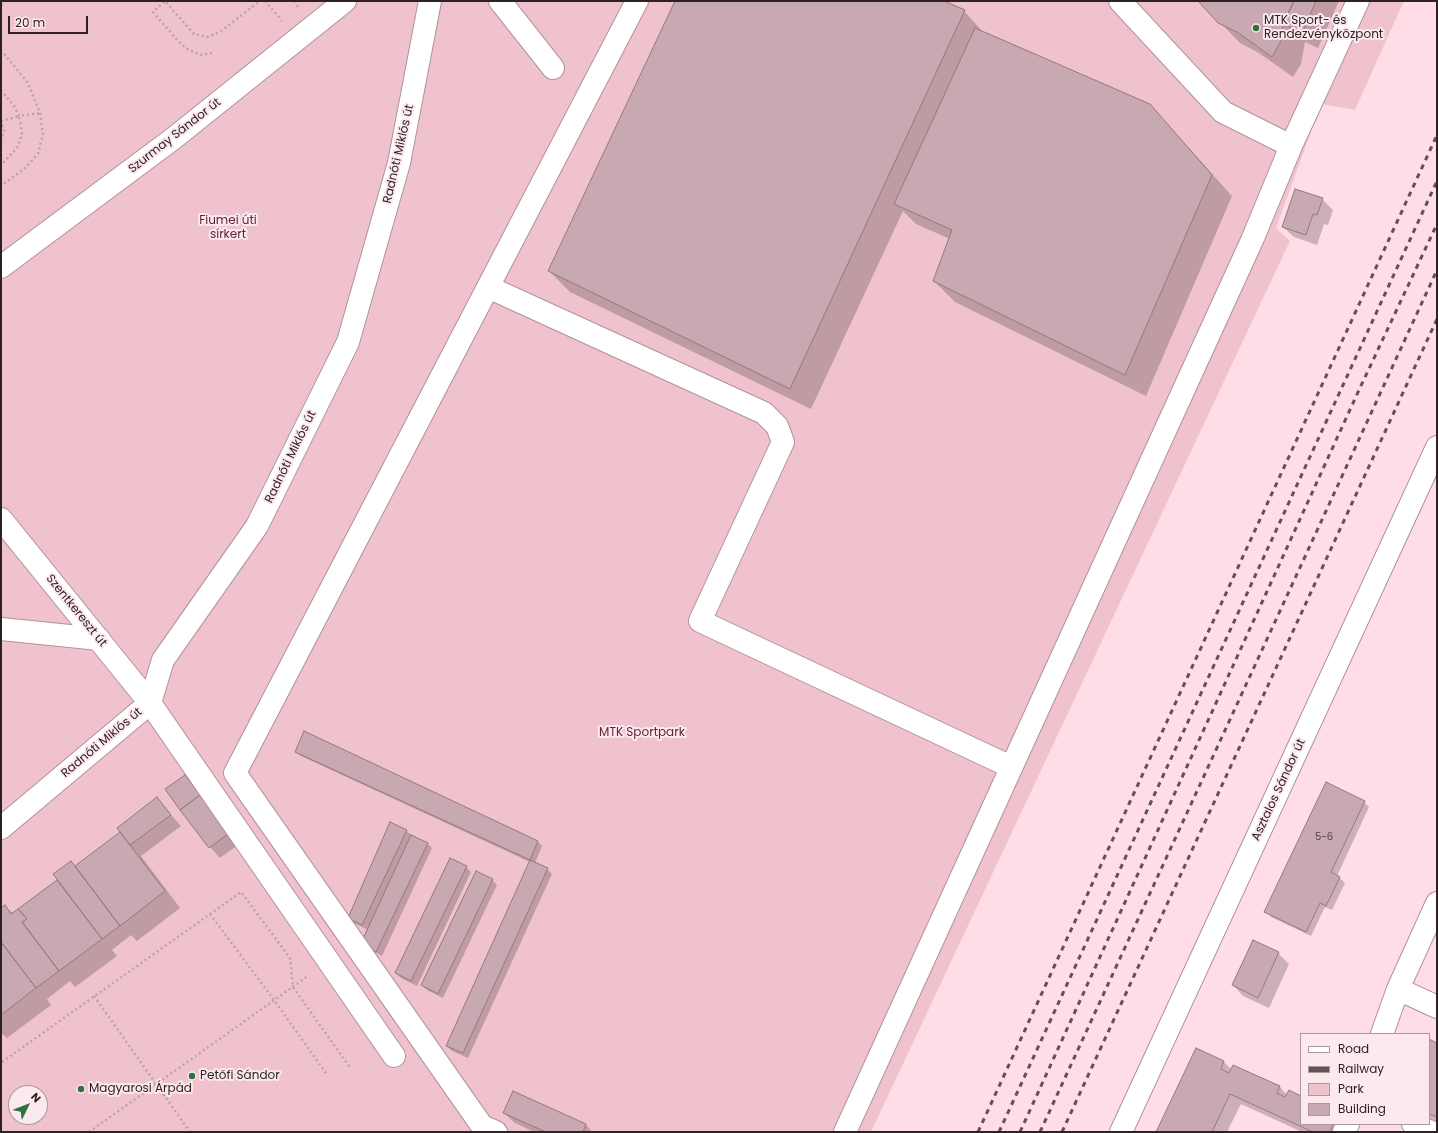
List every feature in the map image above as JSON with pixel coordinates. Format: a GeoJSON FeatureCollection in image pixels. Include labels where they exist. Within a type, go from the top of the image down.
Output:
{"type":"FeatureCollection","features":[{"type":"Feature","properties":{"kind":"street","name":"Szurmay Sándor út"},"geometry":{"type":"LineString","coordinates":[[1,267],[174,138],[345,1]]}},
{"type":"Feature","properties":{"kind":"street","name":"Radnóti Miklós út"},"geometry":{"type":"LineString","coordinates":[[1,828],[150,703],[163,660],[257,526],[348,342],[399,163],[430,1]]}},
{"type":"Feature","properties":{"kind":"street"},"geometry":{"type":"LineString","coordinates":[[500,1],[553,68]]}},
{"type":"Feature","properties":{"kind":"street"},"geometry":{"type":"LineString","coordinates":[[496,1132],[482,1126],[235,773],[637,1]]}},
{"type":"Feature","properties":{"kind":"street"},"geometry":{"type":"LineString","coordinates":[[1120,1],[1223,112],[1291,146]]}},
{"type":"Feature","properties":{"kind":"street"},"geometry":{"type":"LineString","coordinates":[[845,1132],[1253,238],[1291,146],[1358,1]]}},
{"type":"Feature","properties":{"kind":"street"},"geometry":{"type":"LineString","coordinates":[[488,287],[764,413],[777,426],[783,442],[700,621],[1011,767]]}},
{"type":"Feature","properties":{"kind":"street","name":"Asztalos Sándor út"},"geometry":{"type":"LineString","coordinates":[[1121,1132],[1437,447]]}},
{"type":"Feature","properties":{"kind":"street","name":"Szentkereszt út"},"geometry":{"type":"LineString","coordinates":[[1,519],[150,703],[394,1056]]}},
{"type":"Feature","properties":{"kind":"street"},"geometry":{"type":"LineString","coordinates":[[1,629],[99,639]]}},
{"type":"Feature","properties":{"kind":"street"},"geometry":{"type":"LineString","coordinates":[[1382,1033],[1398,989],[1437,903]]}},
{"type":"Feature","properties":{"kind":"street"},"geometry":{"type":"LineString","coordinates":[[1398,989],[1437,1007]]}},
{"type":"Feature","properties":{"kind":"street"},"geometry":{"type":"LineString","coordinates":[[1415,1125],[1431,1132]]}},
{"type":"Feature","properties":{"kind":"path"},"geometry":{"type":"LineString","coordinates":[[1,5],[6,1]]}},
{"type":"Feature","properties":{"kind":"path"},"geometry":{"type":"LineString","coordinates":[[212,53],[201,55],[187,50],[153,12],[165,1],[194,34],[206,37],[220,32],[260,1]]}},
{"type":"Feature","properties":{"kind":"path"},"geometry":{"type":"LineString","coordinates":[[1,50],[28,83],[40,113],[43,134],[38,154],[25,168],[1,186]]}},
{"type":"Feature","properties":{"kind":"path"},"geometry":{"type":"LineString","coordinates":[[1,90],[14,106],[19,116],[22,134],[17,148],[1,165]]}},
{"type":"Feature","properties":{"kind":"path"},"geometry":{"type":"LineString","coordinates":[[1,141],[4,131],[1,121],[19,116],[40,113]]}},
{"type":"Feature","properties":{"kind":"path"},"geometry":{"type":"LineString","coordinates":[[2,1062],[241,892],[290,958],[293,987],[351,1069]]}},
{"type":"Feature","properties":{"kind":"path"},"geometry":{"type":"LineString","coordinates":[[210,914],[328,1076]]}},
{"type":"Feature","properties":{"kind":"path"},"geometry":{"type":"LineString","coordinates":[[89,1132],[328,962]]}},
{"type":"Feature","properties":{"kind":"path"},"geometry":{"type":"LineString","coordinates":[[94,996],[190,1132]]}},
{"type":"Feature","properties":{"kind":"shaded area"},"geometry":{"type":"Polygon","coordinates":[[[1404,1],[1437,1],[1437,1132],[871,1132],[1290,241],[1276,228],[1312,129],[1316,102],[1355,110],[1404,1]]]}},
{"type":"Feature","properties":{"kind":"green space","name":"MTK Sportpark"},"geometry":{"type":"Polygon","coordinates":[[[1,1],[1404,1],[1355,110],[1316,103],[1312,129],[1276,228],[1290,241],[871,1132],[1,1132],[1,1]]]}},
{"type":"Feature","properties":{"kind":"building"},"geometry":{"type":"Polygon","coordinates":[[[675,1],[944,1],[965,10],[790,389],[548,271],[675,1]]]}},
{"type":"Feature","properties":{"kind":"building","name":"MTK Sport- és Rendezvényközpont"},"geometry":{"type":"Polygon","coordinates":[[[1198,1],[1294,1],[1283,24],[1280,43],[1272,57],[1237,32],[1218,23],[1198,1]]]}},
{"type":"Feature","properties":{"kind":"building"},"geometry":{"type":"Polygon","coordinates":[[[1294,1],[1316,1],[1302,33],[1283,24],[1294,1]]]}},
{"type":"Feature","properties":{"kind":"building"},"geometry":{"type":"Polygon","coordinates":[[[975,28],[1150,104],[1212,175],[1125,375],[933,281],[952,230],[894,204],[975,28]]]}},
{"type":"Feature","properties":{"kind":"building"},"geometry":{"type":"Polygon","coordinates":[[[1295,189],[1323,198],[1317,215],[1313,214],[1306,235],[1282,227],[1295,189]]]}},
{"type":"Feature","properties":{"kind":"building"},"geometry":{"type":"Polygon","coordinates":[[[304,731],[538,841],[530,860],[295,752],[304,731]]]}},
{"type":"Feature","properties":{"kind":"building"},"geometry":{"type":"Polygon","coordinates":[[[185,775],[200,795],[180,810],[165,789],[185,775]]]}},
{"type":"Feature","properties":{"kind":"building"},"geometry":{"type":"Polygon","coordinates":[[[1326,782],[1365,801],[1331,872],[1340,877],[1326,906],[1320,903],[1306,932],[1264,912],[1326,782]]]}},
{"type":"Feature","properties":{"kind":"building"},"geometry":{"type":"Polygon","coordinates":[[[200,795],[228,834],[209,848],[180,810],[200,795]]]}},
{"type":"Feature","properties":{"kind":"building"},"geometry":{"type":"Polygon","coordinates":[[[157,797],[171,815],[130,845],[117,828],[157,797]]]}},
{"type":"Feature","properties":{"kind":"building"},"geometry":{"type":"Polygon","coordinates":[[[390,822],[407,830],[362,925],[348,918],[390,822]]]}},
{"type":"Feature","properties":{"kind":"building"},"geometry":{"type":"Polygon","coordinates":[[[120,832],[165,891],[120,926],[75,866],[120,832]]]}},
{"type":"Feature","properties":{"kind":"building"},"geometry":{"type":"Polygon","coordinates":[[[411,835],[428,843],[376,952],[361,943],[411,835]]]}},
{"type":"Feature","properties":{"kind":"building"},"geometry":{"type":"Polygon","coordinates":[[[450,858],[467,866],[411,981],[395,973],[450,858]]]}},
{"type":"Feature","properties":{"kind":"building"},"geometry":{"type":"Polygon","coordinates":[[[530,860],[548,868],[463,1053],[446,1046],[530,860]]]}},
{"type":"Feature","properties":{"kind":"building"},"geometry":{"type":"Polygon","coordinates":[[[71,861],[120,926],[102,939],[53,874],[71,861]]]}},
{"type":"Feature","properties":{"kind":"building"},"geometry":{"type":"Polygon","coordinates":[[[476,871],[493,879],[438,994],[421,985],[476,871]]]}},
{"type":"Feature","properties":{"kind":"building"},"geometry":{"type":"Polygon","coordinates":[[[57,880],[102,939],[59,971],[22,922],[27,919],[18,909],[57,880]]]}},
{"type":"Feature","properties":{"kind":"building"},"geometry":{"type":"Polygon","coordinates":[[[5,905],[11,914],[18,909],[27,919],[22,922],[59,971],[36,988],[1,942],[1,908],[5,905]]]}},
{"type":"Feature","properties":{"kind":"building"},"geometry":{"type":"Polygon","coordinates":[[[1253,940],[1279,952],[1258,998],[1232,985],[1253,940]]]}},
{"type":"Feature","properties":{"kind":"building"},"geometry":{"type":"Polygon","coordinates":[[[1,942],[36,988],[1,1015],[1,942]]]}},
{"type":"Feature","properties":{"kind":"building"},"geometry":{"type":"Polygon","coordinates":[[[1430,1040],[1437,1043],[1437,1117],[1430,1114],[1430,1040]]]}},
{"type":"Feature","properties":{"kind":"building"},"geometry":{"type":"Polygon","coordinates":[[[1196,1048],[1224,1061],[1221,1069],[1229,1073],[1233,1065],[1280,1086],[1277,1093],[1285,1097],[1289,1090],[1300,1096],[1300,1125],[1333,1125],[1330,1132],[1313,1132],[1230,1094],[1212,1132],[1156,1132],[1196,1048]]]}},
{"type":"Feature","properties":{"kind":"building"},"geometry":{"type":"Polygon","coordinates":[[[513,1091],[586,1124],[583,1132],[546,1132],[503,1113],[513,1091]]]}},
{"type":"Feature","properties":{"kind":"railway"},"geometry":{"type":"LineString","coordinates":[[978,1132],[1437,135]]}},
{"type":"Feature","properties":{"kind":"railway"},"geometry":{"type":"LineString","coordinates":[[999,1132],[1437,181]]}},
{"type":"Feature","properties":{"kind":"railway"},"geometry":{"type":"LineString","coordinates":[[1020,1132],[1359,390],[1437,224]]}},
{"type":"Feature","properties":{"kind":"railway"},"geometry":{"type":"LineString","coordinates":[[1040,1132],[1437,270]]}},
{"type":"Feature","properties":{"kind":"railway"},"geometry":{"type":"LineString","coordinates":[[1062,1132],[1437,319]]}},
{"type":"Feature","properties":{"kind":"place","name":"MTK Sport- és Rendezvényközpont"},"geometry":{"type":"Point","coordinates":[1256,28]}},
{"type":"Feature","properties":{"kind":"place","name":"Petőfi Sándor"},"geometry":{"type":"Point","coordinates":[192,1076]}},
{"type":"Feature","properties":{"kind":"place","name":"Magyarosi Árpád"},"geometry":{"type":"Point","coordinates":[81,1089]}},
{"type":"Feature","properties":{"kind":"park label","name":"Fiumei úti sírkert"},"geometry":{"type":"Point","coordinates":[228,228]}}]}
